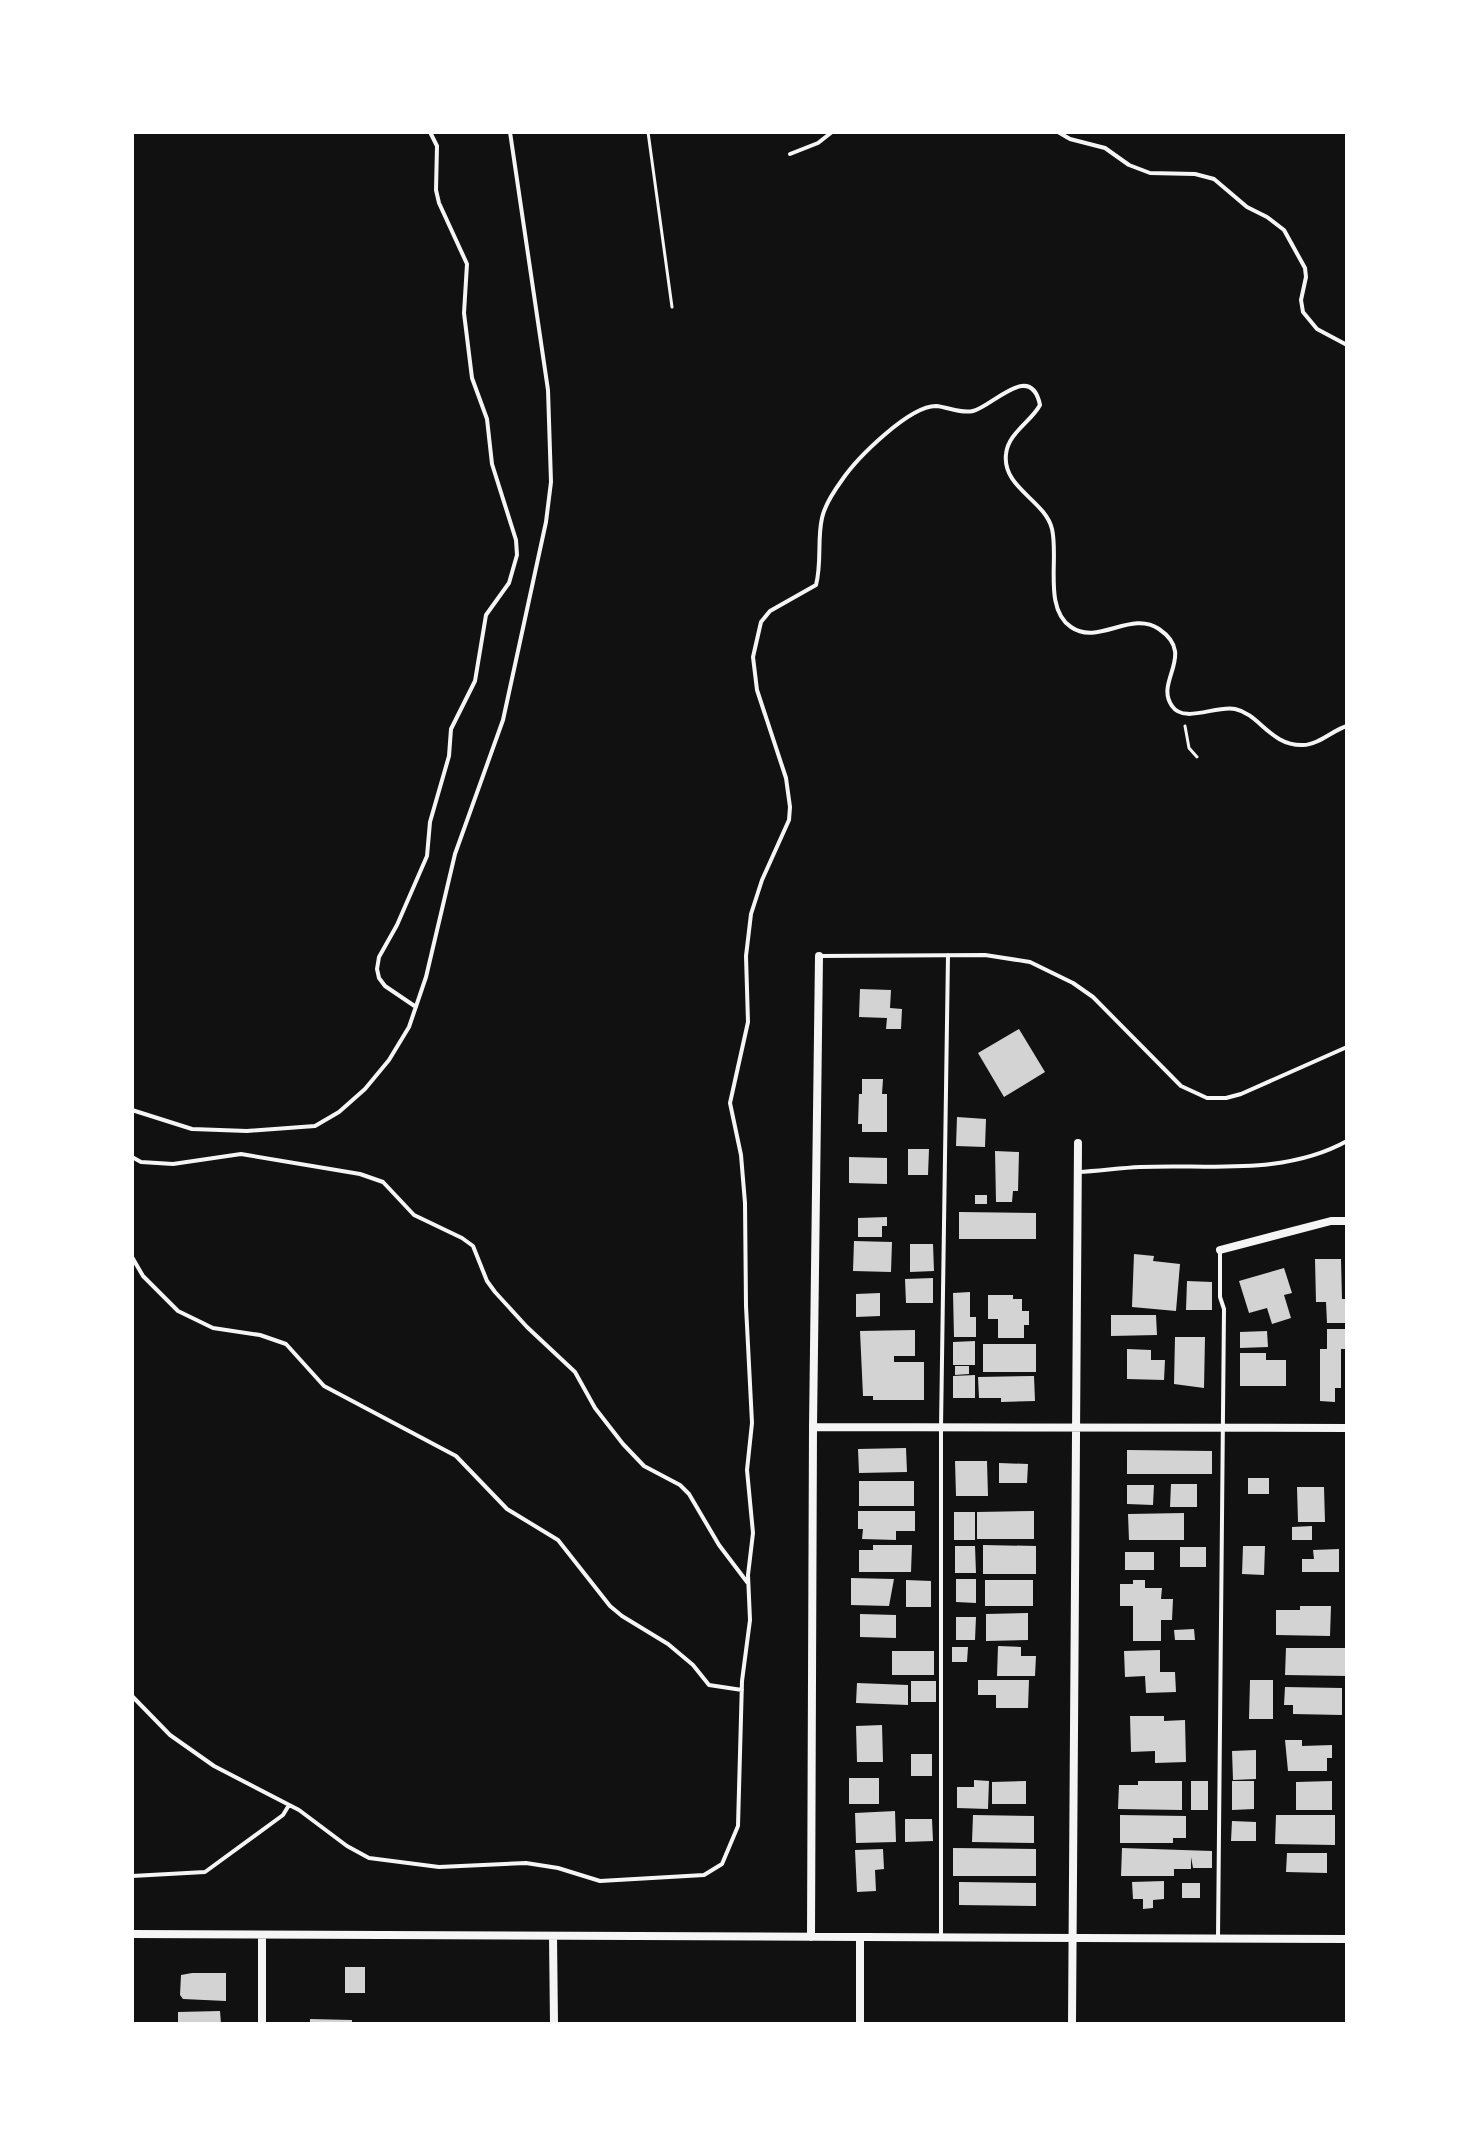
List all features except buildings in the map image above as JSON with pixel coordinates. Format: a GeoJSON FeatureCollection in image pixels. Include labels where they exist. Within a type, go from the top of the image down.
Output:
{"type":"FeatureCollection","features":[{"type":"Feature","properties":{"kind":"street"},"geometry":{"type":"LineString","coordinates":[[811,1937],[819,956]]}},
{"type":"Feature","properties":{"kind":"street"},"geometry":{"type":"LineString","coordinates":[[1072,2024],[1078,1143]]}},
{"type":"Feature","properties":{"kind":"street"},"geometry":{"type":"LineString","coordinates":[[1220,1250],[1331,1221],[1347,1221]]}},
{"type":"Feature","properties":{"kind":"street"},"geometry":{"type":"LineString","coordinates":[[813,1427],[1347,1428]]}},
{"type":"Feature","properties":{"kind":"street"},"geometry":{"type":"LineString","coordinates":[[132,1934],[1347,1939]]}},
{"type":"Feature","properties":{"kind":"street"},"geometry":{"type":"LineString","coordinates":[[262,1935],[262,2024]]}},
{"type":"Feature","properties":{"kind":"street"},"geometry":{"type":"LineString","coordinates":[[553,1936],[554,2024]]}},
{"type":"Feature","properties":{"kind":"street"},"geometry":{"type":"LineString","coordinates":[[860,1938],[860,2024]]}},
{"type":"Feature","properties":{"kind":"lane"},"geometry":{"type":"LineString","coordinates":[[416,1007],[385,986],[379,978],[379,957],[397,925],[427,856],[430,822],[449,756],[451,729],[475,681],[486,615],[509,583],[517,555],[516,540],[492,464],[487,419],[472,378],[464,313],[467,264],[439,203],[436,190],[437,146],[430,132]]}},
{"type":"Feature","properties":{"kind":"lane"},"geometry":{"type":"LineString","coordinates":[[132,1110],[192,1129],[247,1131],[315,1126],[339,1112],[365,1089],[403,1038],[416,1007],[455,854],[503,720],[546,522],[551,482],[548,390],[510,132]]}},
{"type":"Feature","properties":{"kind":"lane"},"geometry":{"type":"LineString","coordinates":[[790,154],[818,143],[832,132]]}},
{"type":"Feature","properties":{"kind":"lane"},"geometry":{"type":"LineString","coordinates":[[1058,132],[1070,139],[1105,148],[1129,165],[1150,173],[1195,174],[1214,179],[1247,207],[1267,217],[1284,230],[1305,268],[1301,300],[1303,312],[1317,329],[1347,345]]}},
{"type":"Feature","properties":{"kind":"lane"},"geometry":{"type":"LineString","coordinates":[[132,1696],[170,1735],[214,1766],[289,1805],[369,1858],[439,1867],[526,1863],[558,1868],[600,1881],[704,1875],[722,1864],[738,1826],[742,1690],[750,1620],[748,1583],[753,1533],[747,1470],[752,1423],[745,1203],[741,1155],[730,1103],[748,1022],[746,956],[751,914],[762,880],[789,820],[790,807],[786,778],[764,714],[755,675],[755,639],[761,622],[770,611],[816,585],[822,551],[822,517],[830,498],[844,476],[898,423],[924,408],[935,406],[973,411],[1006,392],[1025,386],[1038,393],[1040,405],[1011,440],[1006,451],[1006,465],[1010,476],[1048,518],[1055,555],[1056,599],[1061,617],[1070,627],[1091,633],[1132,623],[1147,623],[1158,628],[1174,646],[1177,658],[1168,697],[1173,708],[1183,714],[1216,708],[1236,709],[1284,742],[1305,746],[1347,726]]}},
{"type":"Feature","properties":{"kind":"lane"},"geometry":{"type":"LineString","coordinates":[[941,1938],[941,1427],[948,955]]}},
{"type":"Feature","properties":{"kind":"lane"},"geometry":{"type":"LineString","coordinates":[[819,956],[985,955],[1030,962],[1073,983],[1113,1016],[1168,1076],[1192,1093],[1207,1098],[1241,1094],[1347,1047]]}},
{"type":"Feature","properties":{"kind":"lane"},"geometry":{"type":"LineString","coordinates":[[1078,1172],[1137,1167],[1239,1168],[1330,1151],[1347,1141]]}},
{"type":"Feature","properties":{"kind":"lane"},"geometry":{"type":"LineString","coordinates":[[132,1157],[141,1162],[173,1164],[241,1154],[344,1170],[383,1182],[414,1215],[473,1246],[487,1281],[495,1292],[575,1372],[595,1408],[635,1458],[680,1485],[689,1494],[719,1545],[748,1583]]}},
{"type":"Feature","properties":{"kind":"lane"},"geometry":{"type":"LineString","coordinates":[[1218,1938],[1224,1309],[1220,1297],[1220,1250]]}},
{"type":"Feature","properties":{"kind":"lane"},"geometry":{"type":"LineString","coordinates":[[132,1257],[143,1276],[178,1311],[213,1328],[260,1335],[286,1344],[324,1386],[456,1456],[507,1509],[558,1540],[604,1599],[622,1616],[668,1644],[693,1665],[709,1685],[742,1690]]}},
{"type":"Feature","properties":{"kind":"lane"},"geometry":{"type":"LineString","coordinates":[[132,1876],[205,1872],[283,1815],[289,1805]]}},
{"type":"Feature","properties":{"kind":"path"},"geometry":{"type":"LineString","coordinates":[[648,132],[672,307]]}},
{"type":"Feature","properties":{"kind":"path"},"geometry":{"type":"LineString","coordinates":[[1183,714],[1187,741],[1197,757]]}}]}
